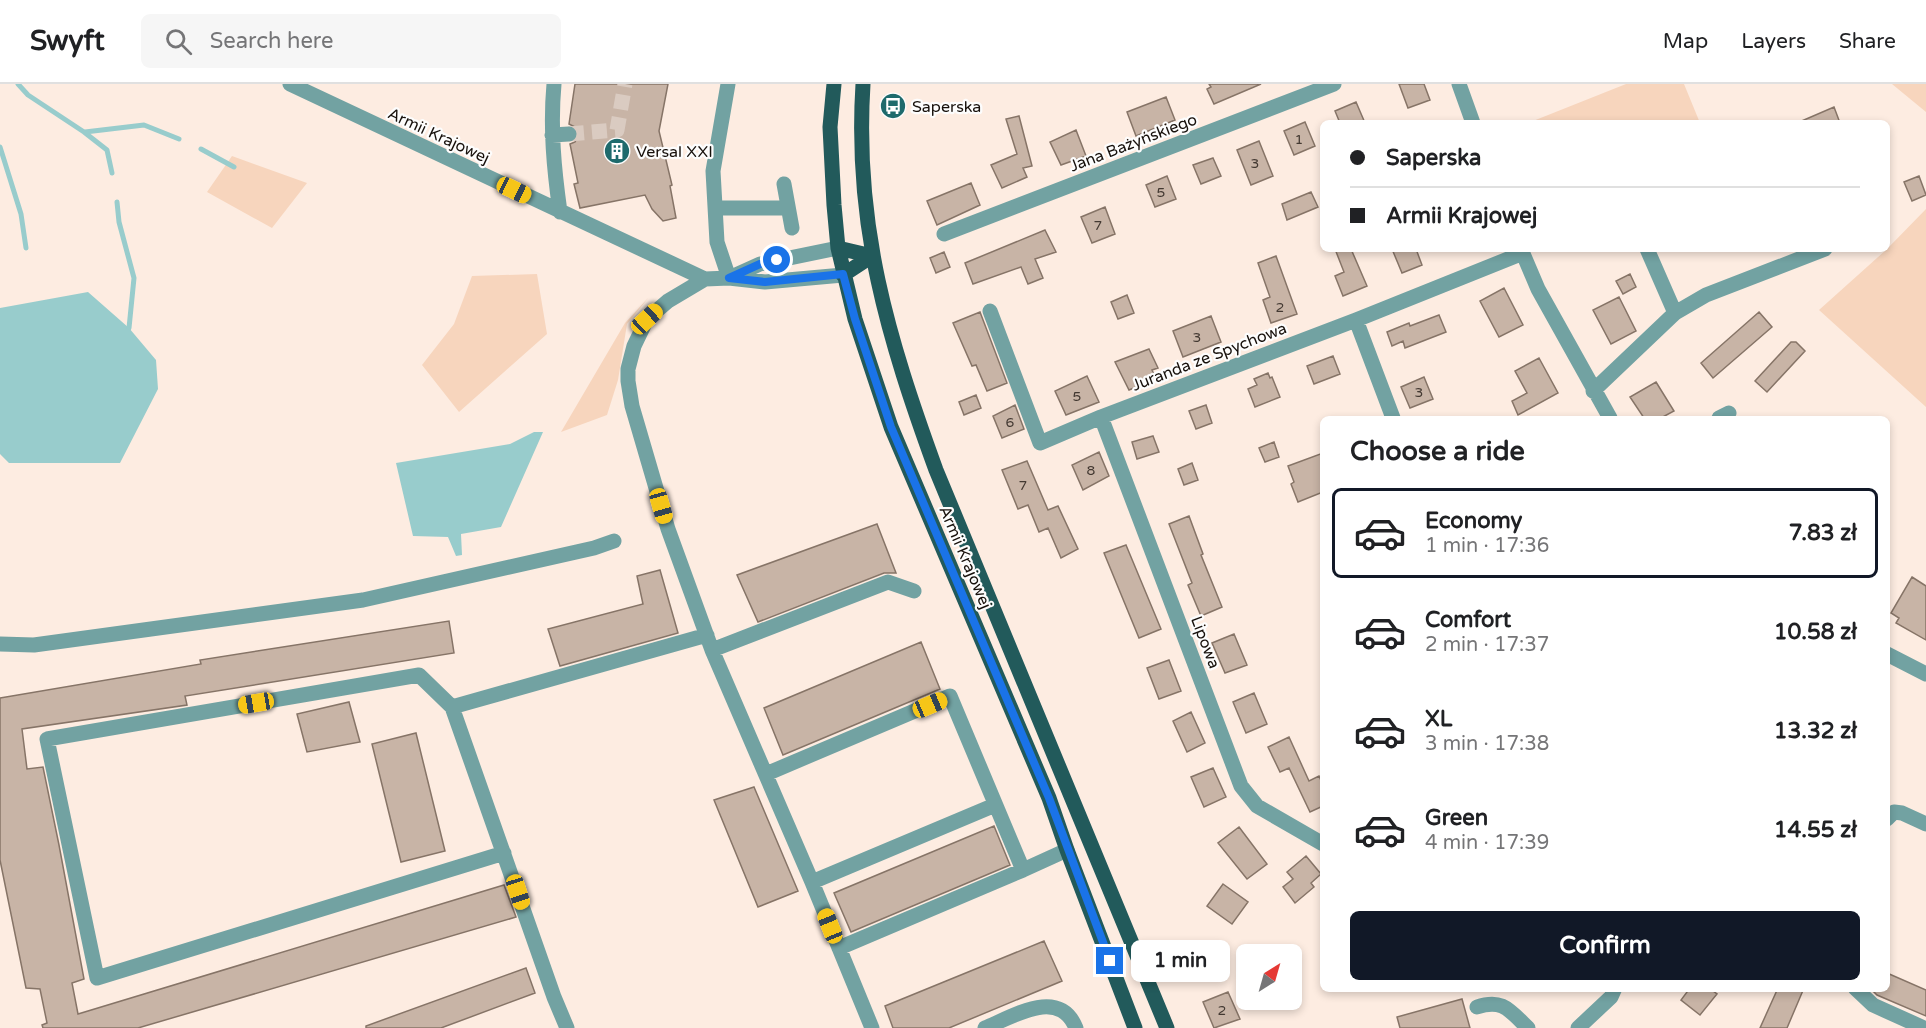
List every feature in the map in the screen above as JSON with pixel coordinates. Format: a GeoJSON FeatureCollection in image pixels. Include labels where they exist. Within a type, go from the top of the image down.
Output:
{"type":"FeatureCollection","features":[{"type":"Feature","properties":{"kind":"main road","name":"Armii Krajowej"},"geometry":{"type":"LineString","coordinates":[[834,84],[830,127],[838,248],[855,319],[891,427],[1049,798],[1135,1028]]}},
{"type":"Feature","properties":{"kind":"main road","name":"Armii Krajowej"},"geometry":{"type":"LineString","coordinates":[[862,84],[861,168],[872,256],[886,322],[912,403],[936,470],[1167,1028]]}},
{"type":"Feature","properties":{"kind":"main road"},"geometry":{"type":"LineString","coordinates":[[838,248],[872,256]]}},
{"type":"Feature","properties":{"kind":"main road"},"geometry":{"type":"LineString","coordinates":[[843,274],[872,256]]}},
{"type":"Feature","properties":{"kind":"street","name":"Armii Krajowej"},"geometry":{"type":"LineString","coordinates":[[290,84],[705,279]]}},
{"type":"Feature","properties":{"kind":"street"},"geometry":{"type":"LineString","coordinates":[[554,84],[551,114],[560,212]]}},
{"type":"Feature","properties":{"kind":"street"},"geometry":{"type":"LineString","coordinates":[[728,84],[713,171],[717,242],[729,278]]}},
{"type":"Feature","properties":{"kind":"street","name":"Jana Bażyńskiego"},"geometry":{"type":"LineString","coordinates":[[944,234],[1334,84]]}},
{"type":"Feature","properties":{"kind":"street"},"geometry":{"type":"LineString","coordinates":[[1459,84],[1472,120]]}},
{"type":"Feature","properties":{"kind":"street"},"geometry":{"type":"LineString","coordinates":[[552,135],[569,134]]}},
{"type":"Feature","properties":{"kind":"street"},"geometry":{"type":"LineString","coordinates":[[784,184],[792,228]]}},
{"type":"Feature","properties":{"kind":"street"},"geometry":{"type":"LineString","coordinates":[[715,208],[788,208]]}},
{"type":"Feature","properties":{"kind":"street"},"geometry":{"type":"LineString","coordinates":[[729,278],[760,264],[838,248]]}},
{"type":"Feature","properties":{"kind":"street","name":"Juranda ze Spychowa"},"geometry":{"type":"LineString","coordinates":[[990,311],[1040,443],[1101,417],[1356,320],[1520,252]]}},
{"type":"Feature","properties":{"kind":"street"},"geometry":{"type":"LineString","coordinates":[[1522,252],[1538,289],[1609,416]]}},
{"type":"Feature","properties":{"kind":"street"},"geometry":{"type":"LineString","coordinates":[[1648,252],[1675,313]]}},
{"type":"Feature","properties":{"kind":"street"},"geometry":{"type":"LineString","coordinates":[[1593,391],[1675,313],[1706,295],[1817,252]]}},
{"type":"Feature","properties":{"kind":"street"},"geometry":{"type":"LineString","coordinates":[[843,274],[765,282],[729,278],[705,279],[668,301],[647,319],[637,337],[628,369],[632,406],[668,529],[709,642],[872,1028]]}},
{"type":"Feature","properties":{"kind":"street"},"geometry":{"type":"LineString","coordinates":[[1356,320],[1392,416]]}},
{"type":"Feature","properties":{"kind":"street","name":"Lipowa"},"geometry":{"type":"LineString","coordinates":[[1101,417],[1241,786],[1257,806],[1320,842]]}},
{"type":"Feature","properties":{"kind":"street"},"geometry":{"type":"LineString","coordinates":[[0,644],[34,645],[363,600],[594,548],[614,541]]}},
{"type":"Feature","properties":{"kind":"street"},"geometry":{"type":"LineString","coordinates":[[452,707],[709,642],[888,582],[914,591]]}},
{"type":"Feature","properties":{"kind":"street"},"geometry":{"type":"LineString","coordinates":[[1890,656],[1926,674]]}},
{"type":"Feature","properties":{"kind":"street"},"geometry":{"type":"LineString","coordinates":[[504,853],[97,978],[47,739],[418,675],[452,707],[504,853],[550,986],[567,1028]]}},
{"type":"Feature","properties":{"kind":"street"},"geometry":{"type":"LineString","coordinates":[[766,774],[950,696],[1023,870]]}},
{"type":"Feature","properties":{"kind":"street"},"geometry":{"type":"LineString","coordinates":[[812,882],[995,805]]}},
{"type":"Feature","properties":{"kind":"street"},"geometry":{"type":"LineString","coordinates":[[1890,816],[1894,812],[1902,813],[1926,824]]}},
{"type":"Feature","properties":{"kind":"street"},"geometry":{"type":"LineString","coordinates":[[839,948],[1067,850]]}},
{"type":"Feature","properties":{"kind":"street"},"geometry":{"type":"LineString","coordinates":[[1578,1028],[1612,992]]}},
{"type":"Feature","properties":{"kind":"street"},"geometry":{"type":"LineString","coordinates":[[1858,992],[1873,1005],[1924,1028]]}},
{"type":"Feature","properties":{"kind":"street"},"geometry":{"type":"LineString","coordinates":[[1476,1007],[1489,1003],[1499,1004],[1528,1028]]}},
{"type":"Feature","properties":{"kind":"street"},"geometry":{"type":"LineString","coordinates":[[985,1028],[1030,1009],[1048,1006],[1066,1012],[1076,1028]]}},
{"type":"Feature","properties":{"kind":"shaded area"},"geometry":{"type":"Polygon","coordinates":[[[1626,84],[1684,84],[1699,120],[1536,120],[1626,84]]]}},
{"type":"Feature","properties":{"kind":"shaded area"},"geometry":{"type":"Polygon","coordinates":[[[1892,84],[1926,84],[1926,112],[1892,84]]]}},
{"type":"Feature","properties":{"kind":"shaded area"},"geometry":{"type":"Polygon","coordinates":[[[232,156],[307,183],[272,228],[207,192],[232,156]]]}},
{"type":"Feature","properties":{"kind":"shaded area"},"geometry":{"type":"Polygon","coordinates":[[[1926,209],[1926,407],[1819,310],[1884,252],[1890,252],[1890,246],[1926,209]]]}},
{"type":"Feature","properties":{"kind":"shaded area"},"geometry":{"type":"Polygon","coordinates":[[[537,274],[547,334],[459,412],[422,365],[454,324],[472,276],[537,274]]]}},
{"type":"Feature","properties":{"kind":"shaded area"},"geometry":{"type":"Polygon","coordinates":[[[649,297],[627,324],[618,380],[607,415],[561,432],[625,323],[649,297]]]}},
{"type":"Feature","properties":{"kind":"water"},"geometry":{"type":"Polygon","coordinates":[[[88,292],[129,328],[156,360],[158,389],[120,463],[9,463],[0,454],[0,308],[88,292]]]}},
{"type":"Feature","properties":{"kind":"water"},"geometry":{"type":"Polygon","coordinates":[[[534,432],[543,432],[501,527],[461,534],[462,555],[456,556],[448,537],[413,536],[396,463],[510,444],[534,432]]]}},
{"type":"Feature","properties":{"kind":"building","name":"Versal XXI"},"geometry":{"type":"Polygon","coordinates":[[[575,84],[668,84],[659,131],[672,185],[670,186],[676,218],[663,221],[652,209],[645,195],[580,208],[574,184],[578,183],[570,144],[575,142],[579,134],[577,128],[569,124],[575,84]]]}},
{"type":"Feature","properties":{"kind":"building"},"geometry":{"type":"Polygon","coordinates":[[[1209,84],[1261,84],[1214,104],[1207,89],[1211,87],[1209,84]]]}},
{"type":"Feature","properties":{"kind":"building"},"geometry":{"type":"Polygon","coordinates":[[[1399,84],[1424,84],[1430,100],[1408,108],[1399,84]]]}},
{"type":"Feature","properties":{"kind":"building"},"geometry":{"type":"Polygon","coordinates":[[[1166,97],[1175,120],[1136,136],[1127,112],[1166,97]]]}},
{"type":"Feature","properties":{"kind":"building"},"geometry":{"type":"Polygon","coordinates":[[[1356,102],[1364,120],[1339,120],[1335,111],[1356,102]]]}},
{"type":"Feature","properties":{"kind":"building"},"geometry":{"type":"Polygon","coordinates":[[[1834,107],[1839,120],[1804,120],[1834,107]]]}},
{"type":"Feature","properties":{"kind":"building"},"geometry":{"type":"Polygon","coordinates":[[[1019,116],[1032,166],[1023,168],[1027,177],[1002,188],[991,165],[1017,154],[1006,119],[1019,116]]]}},
{"type":"Feature","properties":{"kind":"building"},"geometry":{"type":"Polygon","coordinates":[[[1305,122],[1315,146],[1294,155],[1284,131],[1305,122]]]}},
{"type":"Feature","properties":{"kind":"building"},"geometry":{"type":"Polygon","coordinates":[[[1076,130],[1086,156],[1061,165],[1050,142],[1076,130]]]}},
{"type":"Feature","properties":{"kind":"building"},"geometry":{"type":"Polygon","coordinates":[[[1259,141],[1273,176],[1251,185],[1237,150],[1259,141]]]}},
{"type":"Feature","properties":{"kind":"building"},"geometry":{"type":"Polygon","coordinates":[[[1213,158],[1221,176],[1201,184],[1193,165],[1213,158]]]}},
{"type":"Feature","properties":{"kind":"building"},"geometry":{"type":"Polygon","coordinates":[[[1167,176],[1176,199],[1155,207],[1146,185],[1167,176]]]}},
{"type":"Feature","properties":{"kind":"building"},"geometry":{"type":"Polygon","coordinates":[[[1919,176],[1926,195],[1912,201],[1904,182],[1919,176]]]}},
{"type":"Feature","properties":{"kind":"building"},"geometry":{"type":"Polygon","coordinates":[[[971,183],[980,205],[937,225],[927,201],[971,183]]]}},
{"type":"Feature","properties":{"kind":"building"},"geometry":{"type":"Polygon","coordinates":[[[1311,192],[1318,207],[1287,220],[1282,204],[1311,192]]]}},
{"type":"Feature","properties":{"kind":"building"},"geometry":{"type":"Polygon","coordinates":[[[1105,207],[1115,234],[1092,243],[1081,217],[1105,207]]]}},
{"type":"Feature","properties":{"kind":"building"},"geometry":{"type":"Polygon","coordinates":[[[1045,230],[1056,252],[1035,259],[1043,278],[1028,284],[1021,267],[973,284],[965,263],[1045,230]]]}},
{"type":"Feature","properties":{"kind":"building"},"geometry":{"type":"Polygon","coordinates":[[[944,252],[950,267],[936,273],[930,258],[944,252]]]}},
{"type":"Feature","properties":{"kind":"building"},"geometry":{"type":"Polygon","coordinates":[[[1336,252],[1352,252],[1367,286],[1343,296],[1335,276],[1344,272],[1336,252]]]}},
{"type":"Feature","properties":{"kind":"building"},"geometry":{"type":"Polygon","coordinates":[[[1393,252],[1417,252],[1422,265],[1402,273],[1393,252]]]}},
{"type":"Feature","properties":{"kind":"building"},"geometry":{"type":"Polygon","coordinates":[[[1276,256],[1297,314],[1271,323],[1263,300],[1270,297],[1258,263],[1276,256]]]}},
{"type":"Feature","properties":{"kind":"building"},"geometry":{"type":"Polygon","coordinates":[[[1630,274],[1636,287],[1623,294],[1616,281],[1630,274]]]}},
{"type":"Feature","properties":{"kind":"building"},"geometry":{"type":"Polygon","coordinates":[[[1504,288],[1523,325],[1499,337],[1480,301],[1504,288]]]}},
{"type":"Feature","properties":{"kind":"building"},"geometry":{"type":"Polygon","coordinates":[[[1127,295],[1134,313],[1118,319],[1111,302],[1127,295]]]}},
{"type":"Feature","properties":{"kind":"building"},"geometry":{"type":"Polygon","coordinates":[[[1619,297],[1636,331],[1611,344],[1593,310],[1619,297]]]}},
{"type":"Feature","properties":{"kind":"building"},"geometry":{"type":"Polygon","coordinates":[[[980,312],[1007,383],[987,391],[976,365],[972,366],[953,323],[980,312]]]}},
{"type":"Feature","properties":{"kind":"building"},"geometry":{"type":"Polygon","coordinates":[[[1759,312],[1772,327],[1713,378],[1701,363],[1759,312]]]}},
{"type":"Feature","properties":{"kind":"building"},"geometry":{"type":"Polygon","coordinates":[[[1439,315],[1446,332],[1405,348],[1403,341],[1392,346],[1387,332],[1439,315]]]}},
{"type":"Feature","properties":{"kind":"building"},"geometry":{"type":"Polygon","coordinates":[[[1211,316],[1221,342],[1183,357],[1173,331],[1211,316]]]}},
{"type":"Feature","properties":{"kind":"building"},"geometry":{"type":"Polygon","coordinates":[[[1791,342],[1796,342],[1805,351],[1767,392],[1755,381],[1791,342]]]}},
{"type":"Feature","properties":{"kind":"building"},"geometry":{"type":"Polygon","coordinates":[[[1149,349],[1158,368],[1152,370],[1156,379],[1129,390],[1115,362],[1149,349]]]}},
{"type":"Feature","properties":{"kind":"building"},"geometry":{"type":"Polygon","coordinates":[[[1333,356],[1340,374],[1314,384],[1307,366],[1333,356]]]}},
{"type":"Feature","properties":{"kind":"building"},"geometry":{"type":"Polygon","coordinates":[[[1539,358],[1558,393],[1518,415],[1512,401],[1527,393],[1515,371],[1539,358]]]}},
{"type":"Feature","properties":{"kind":"building"},"geometry":{"type":"Polygon","coordinates":[[[1268,373],[1280,397],[1255,407],[1248,389],[1257,385],[1254,379],[1268,373]]]}},
{"type":"Feature","properties":{"kind":"building"},"geometry":{"type":"Polygon","coordinates":[[[1087,376],[1099,402],[1066,415],[1055,391],[1087,376]]]}},
{"type":"Feature","properties":{"kind":"building"},"geometry":{"type":"Polygon","coordinates":[[[1424,377],[1433,399],[1410,408],[1401,387],[1424,377]]]}},
{"type":"Feature","properties":{"kind":"building"},"geometry":{"type":"Polygon","coordinates":[[[1656,382],[1674,411],[1665,416],[1643,416],[1630,397],[1656,382]]]}},
{"type":"Feature","properties":{"kind":"building"},"geometry":{"type":"Polygon","coordinates":[[[976,395],[981,408],[964,415],[959,402],[976,395]]]}},
{"type":"Feature","properties":{"kind":"building"},"geometry":{"type":"Polygon","coordinates":[[[1015,405],[1024,429],[1002,438],[993,416],[1015,405]]]}},
{"type":"Feature","properties":{"kind":"building"},"geometry":{"type":"Polygon","coordinates":[[[1206,405],[1212,423],[1196,429],[1189,411],[1206,405]]]}},
{"type":"Feature","properties":{"kind":"building"},"geometry":{"type":"Polygon","coordinates":[[[1153,436],[1159,452],[1137,459],[1132,442],[1153,436]]]}},
{"type":"Feature","properties":{"kind":"building"},"geometry":{"type":"Polygon","coordinates":[[[1274,442],[1279,457],[1265,462],[1259,448],[1274,442]]]}},
{"type":"Feature","properties":{"kind":"building"},"geometry":{"type":"Polygon","coordinates":[[[1099,452],[1109,476],[1083,490],[1072,465],[1099,452]]]}},
{"type":"Feature","properties":{"kind":"building"},"geometry":{"type":"Polygon","coordinates":[[[1320,454],[1320,493],[1298,502],[1291,484],[1294,482],[1288,466],[1320,454]]]}},
{"type":"Feature","properties":{"kind":"building"},"geometry":{"type":"Polygon","coordinates":[[[1027,461],[1048,510],[1058,506],[1078,549],[1061,558],[1048,528],[1039,532],[1028,505],[1018,509],[1002,470],[1027,461]]]}},
{"type":"Feature","properties":{"kind":"building"},"geometry":{"type":"Polygon","coordinates":[[[1192,463],[1198,480],[1184,485],[1178,469],[1192,463]]]}},
{"type":"Feature","properties":{"kind":"building"},"geometry":{"type":"Polygon","coordinates":[[[1189,516],[1203,554],[1201,555],[1222,607],[1201,616],[1188,585],[1192,583],[1169,524],[1189,516]]]}},
{"type":"Feature","properties":{"kind":"building"},"geometry":{"type":"Polygon","coordinates":[[[877,524],[896,573],[884,573],[758,622],[737,575],[877,524]]]}},
{"type":"Feature","properties":{"kind":"building"},"geometry":{"type":"Polygon","coordinates":[[[1126,545],[1161,629],[1139,638],[1104,553],[1126,545]]]}},
{"type":"Feature","properties":{"kind":"building"},"geometry":{"type":"Polygon","coordinates":[[[660,570],[678,633],[560,666],[548,629],[643,604],[637,576],[660,570]]]}},
{"type":"Feature","properties":{"kind":"building"},"geometry":{"type":"Polygon","coordinates":[[[1912,577],[1926,586],[1926,640],[1896,623],[1899,618],[1891,613],[1912,577]]]}},
{"type":"Feature","properties":{"kind":"building"},"geometry":{"type":"Polygon","coordinates":[[[449,621],[454,653],[185,696],[187,705],[22,729],[27,769],[43,767],[59,845],[84,979],[72,983],[78,1014],[504,885],[516,917],[138,1028],[43,1028],[42,1025],[47,1023],[40,989],[26,988],[0,860],[0,698],[201,664],[200,660],[449,621]]]}},
{"type":"Feature","properties":{"kind":"building"},"geometry":{"type":"Polygon","coordinates":[[[1234,634],[1247,665],[1225,673],[1212,643],[1234,634]]]}},
{"type":"Feature","properties":{"kind":"building"},"geometry":{"type":"Polygon","coordinates":[[[921,642],[940,689],[783,755],[764,708],[921,642]]]}},
{"type":"Feature","properties":{"kind":"building"},"geometry":{"type":"Polygon","coordinates":[[[1169,660],[1181,691],[1159,699],[1147,668],[1169,660]]]}},
{"type":"Feature","properties":{"kind":"building"},"geometry":{"type":"Polygon","coordinates":[[[1254,693],[1267,724],[1246,733],[1233,702],[1254,693]]]}},
{"type":"Feature","properties":{"kind":"building"},"geometry":{"type":"Polygon","coordinates":[[[349,702],[360,742],[307,752],[297,714],[349,702]]]}},
{"type":"Feature","properties":{"kind":"building"},"geometry":{"type":"Polygon","coordinates":[[[1191,712],[1205,743],[1187,752],[1173,721],[1191,712]]]}},
{"type":"Feature","properties":{"kind":"building"},"geometry":{"type":"Polygon","coordinates":[[[416,733],[445,851],[401,862],[372,744],[416,733]]]}},
{"type":"Feature","properties":{"kind":"building"},"geometry":{"type":"Polygon","coordinates":[[[1289,737],[1309,781],[1319,776],[1320,778],[1320,807],[1310,812],[1289,768],[1280,772],[1268,747],[1289,737]]]}},
{"type":"Feature","properties":{"kind":"building"},"geometry":{"type":"Polygon","coordinates":[[[1213,768],[1226,797],[1204,807],[1191,777],[1213,768]]]}},
{"type":"Feature","properties":{"kind":"building"},"geometry":{"type":"Polygon","coordinates":[[[754,787],[798,891],[758,907],[714,800],[754,787]]]}},
{"type":"Feature","properties":{"kind":"building"},"geometry":{"type":"Polygon","coordinates":[[[994,826],[1010,865],[851,932],[834,893],[994,826]]]}},
{"type":"Feature","properties":{"kind":"building"},"geometry":{"type":"Polygon","coordinates":[[[1239,827],[1267,864],[1247,879],[1218,843],[1239,827]]]}},
{"type":"Feature","properties":{"kind":"building"},"geometry":{"type":"Polygon","coordinates":[[[1306,856],[1320,875],[1311,883],[1314,887],[1295,903],[1283,887],[1293,879],[1287,872],[1306,856]]]}},
{"type":"Feature","properties":{"kind":"building"},"geometry":{"type":"Polygon","coordinates":[[[1223,884],[1248,902],[1232,924],[1207,906],[1223,884]]]}},
{"type":"Feature","properties":{"kind":"building"},"geometry":{"type":"Polygon","coordinates":[[[1044,941],[1062,981],[949,1028],[893,1028],[885,1006],[1044,941]]]}},
{"type":"Feature","properties":{"kind":"building"},"geometry":{"type":"Polygon","coordinates":[[[526,968],[535,993],[441,1028],[366,1028],[366,1026],[526,968]]]}},
{"type":"Feature","properties":{"kind":"building"},"geometry":{"type":"Polygon","coordinates":[[[1890,974],[1926,990],[1926,1016],[1874,992],[1890,992],[1890,974]]]}},
{"type":"Feature","properties":{"kind":"building"},"geometry":{"type":"Polygon","coordinates":[[[1228,992],[1240,1019],[1214,1028],[1203,1002],[1228,992]]]}},
{"type":"Feature","properties":{"kind":"building"},"geometry":{"type":"Polygon","coordinates":[[[1687,992],[1714,992],[1717,994],[1700,1015],[1681,1000],[1687,992]]]}},
{"type":"Feature","properties":{"kind":"building"},"geometry":{"type":"Polygon","coordinates":[[[1776,992],[1802,992],[1787,1028],[1760,1028],[1776,992]]]}},
{"type":"Feature","properties":{"kind":"building"},"geometry":{"type":"Polygon","coordinates":[[[1462,999],[1470,1028],[1400,1028],[1397,1017],[1462,999]]]}},
{"type":"Feature","properties":{"kind":"waterway"},"geometry":{"type":"LineString","coordinates":[[18,84],[28,95],[107,150],[112,173]]}},
{"type":"Feature","properties":{"kind":"waterway"},"geometry":{"type":"LineString","coordinates":[[85,132],[144,125],[179,139]]}},
{"type":"Feature","properties":{"kind":"waterway"},"geometry":{"type":"LineString","coordinates":[[0,147],[21,214],[26,248]]}},
{"type":"Feature","properties":{"kind":"waterway"},"geometry":{"type":"LineString","coordinates":[[201,149],[234,167]]}},
{"type":"Feature","properties":{"kind":"waterway"},"geometry":{"type":"LineString","coordinates":[[117,202],[119,222],[134,278],[129,328]]}},
{"type":"Feature","properties":{"kind":"tunnel"},"geometry":{"type":"LineString","coordinates":[[569,134],[617,130],[625,84]]}},
{"type":"Feature","properties":{"kind":"place","name":"Saperska"},"geometry":{"type":"Point","coordinates":[893,106]}},
{"type":"Feature","properties":{"kind":"place","name":"Versal XXI"},"geometry":{"type":"Point","coordinates":[617,151]}},
{"type":"Feature","properties":{"kind":"route"},"geometry":{"type":"LineString","coordinates":[[777,260],[760,264],[729,278],[765,282],[843,274],[876,386],[891,427],[1049,798],[1110,961]]}}]}
